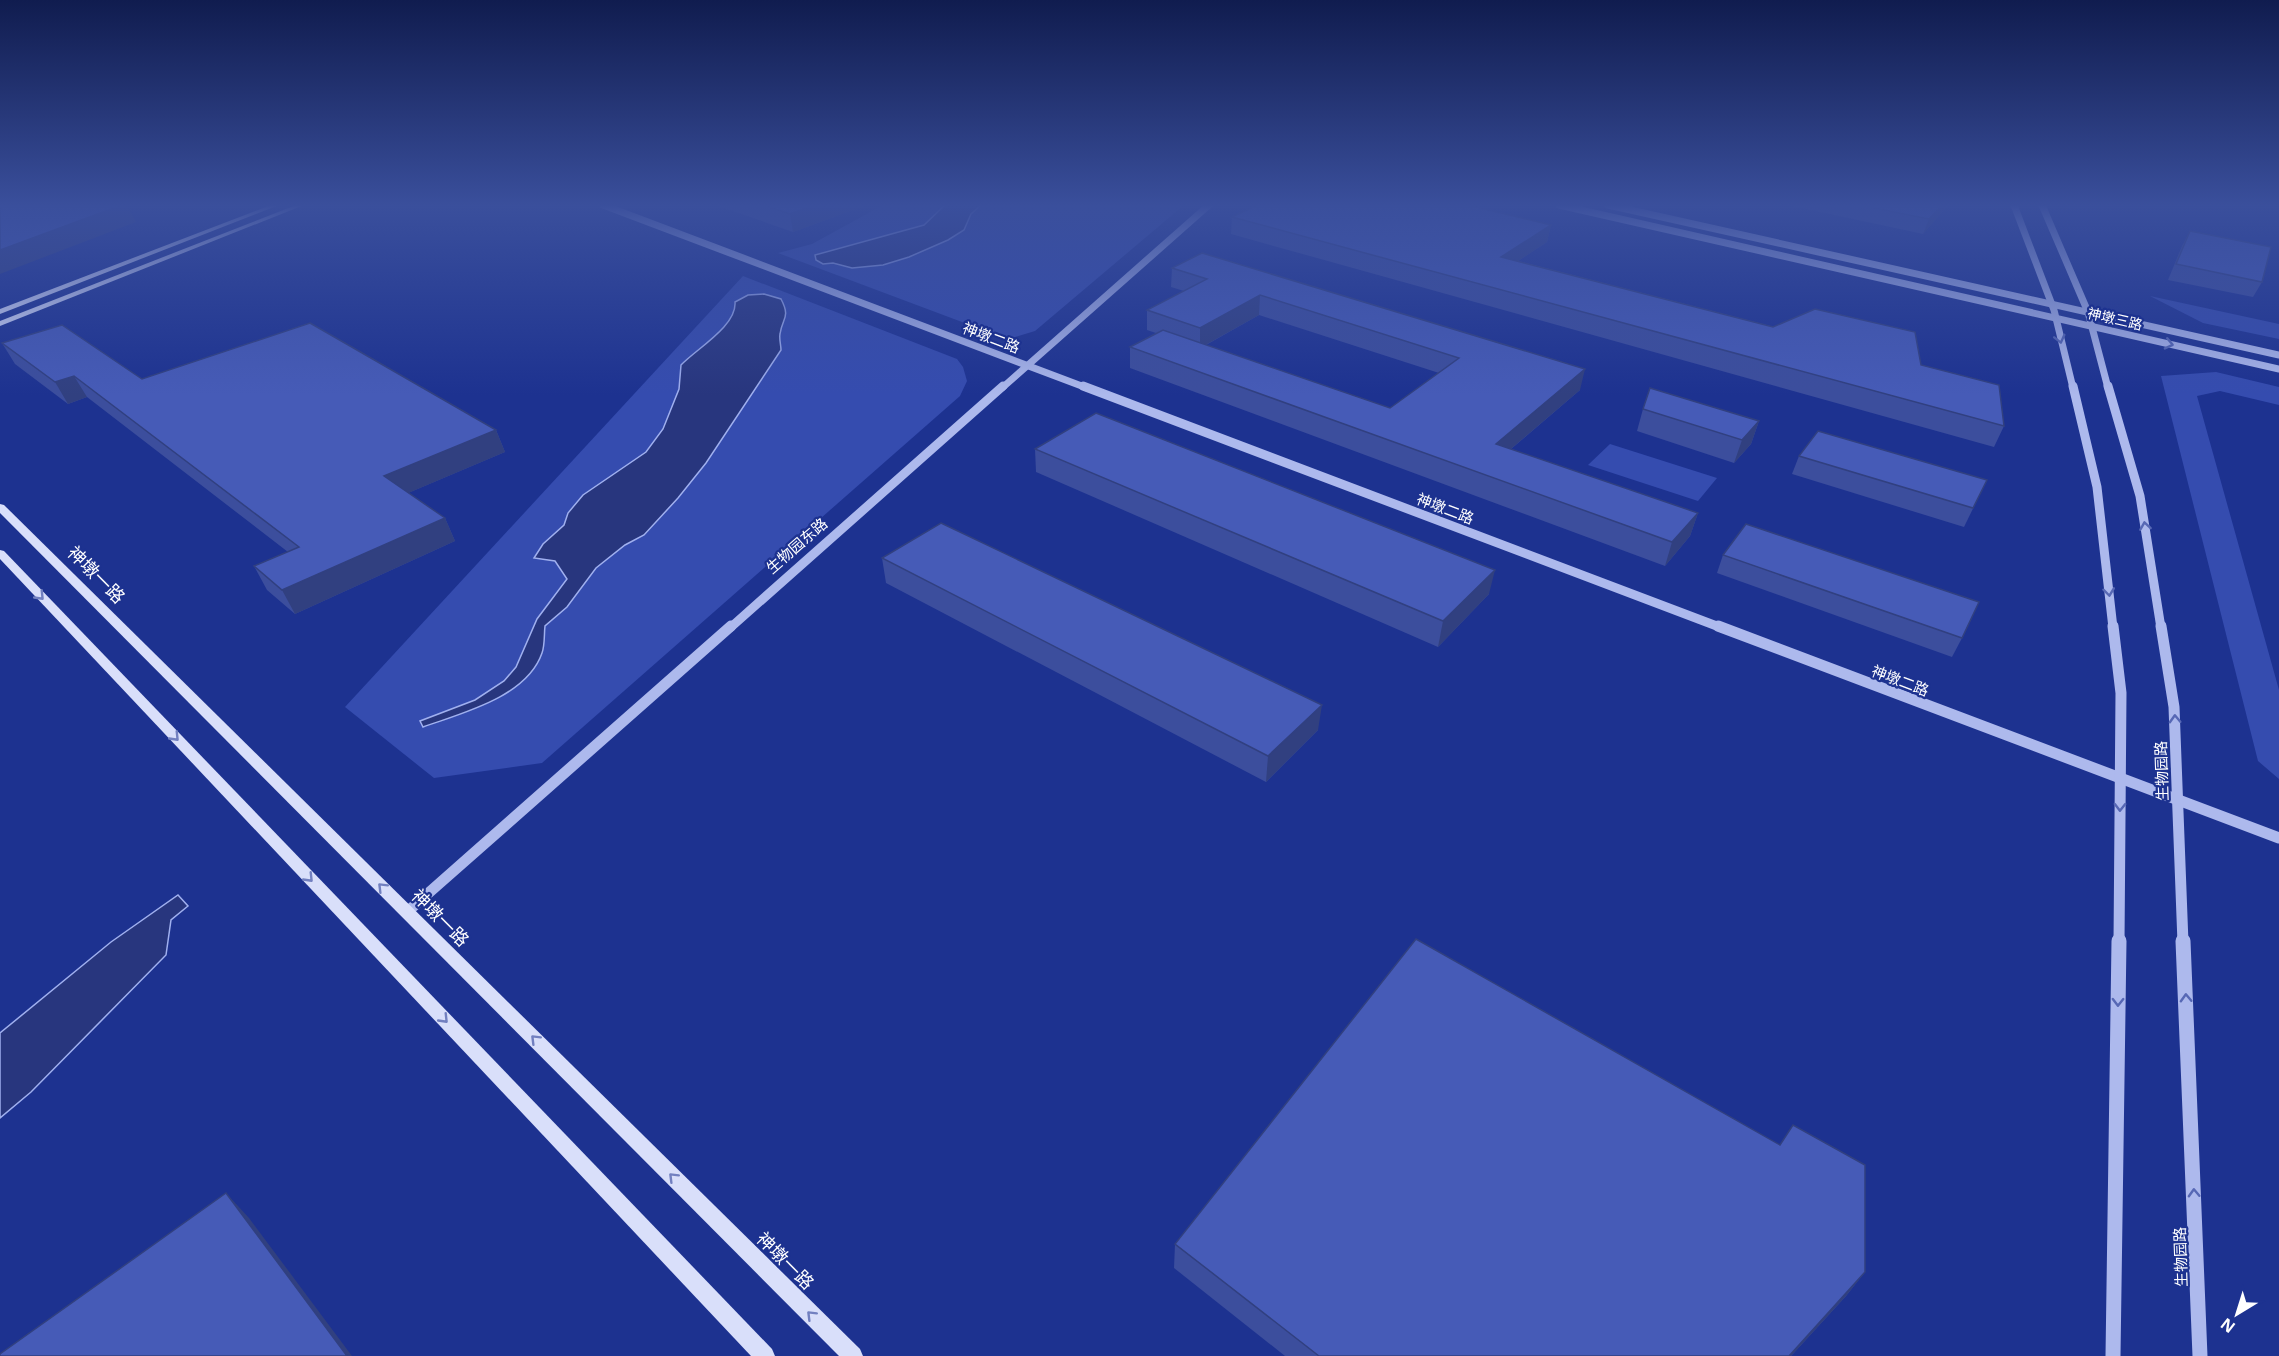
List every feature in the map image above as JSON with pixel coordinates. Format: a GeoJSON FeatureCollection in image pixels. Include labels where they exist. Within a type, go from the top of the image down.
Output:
{"type":"FeatureCollection","features":[{"type":"Feature","properties":{"kind":"main road"},"geometry":{"type":"LineString","coordinates":[[0,312],[113,268]]}},
{"type":"Feature","properties":{"kind":"main road"},"geometry":{"type":"LineString","coordinates":[[0,324],[141,268]]}},
{"type":"Feature","properties":{"kind":"main road","name":"神墩一路"},"geometry":{"type":"LineString","coordinates":[[0,507],[853,1356]]}},
{"type":"Feature","properties":{"kind":"main road"},"geometry":{"type":"LineString","coordinates":[[0,553],[765,1356]]}},
{"type":"Feature","properties":{"kind":"street","name":"神墩二路"},"geometry":{"type":"LineString","coordinates":[[770,268],[2279,838]]}},
{"type":"Feature","properties":{"kind":"street","name":"生物园东路"},"geometry":{"type":"LineString","coordinates":[[407,912],[1136,268]]}},
{"type":"Feature","properties":{"kind":"street","name":"神墩三路"},"geometry":{"type":"LineString","coordinates":[[1839,268],[2279,369]]}},
{"type":"Feature","properties":{"kind":"street","name":"神墩三路"},"geometry":{"type":"LineString","coordinates":[[1894,268],[2279,355]]}},
{"type":"Feature","properties":{"kind":"street"},"geometry":{"type":"LineString","coordinates":[[2038,268],[2055,317],[2097,487],[2121,693],[2113,1356]]}},
{"type":"Feature","properties":{"kind":"street","name":"生物园路"},"geometry":{"type":"LineString","coordinates":[[2069,268],[2088,312],[2140,496],[2174,707],[2200,1356]]}},
{"type":"Feature","properties":{"kind":"shaded area"},"geometry":{"type":"Polygon","coordinates":[[[819,268],[1109,268],[1035,331],[1015,337],[1002,337],[819,268]]]}},
{"type":"Feature","properties":{"kind":"shaded area"},"geometry":{"type":"Polygon","coordinates":[[[743,276],[957,359],[963,367],[967,381],[960,396],[542,763],[434,778],[345,707],[743,276]]]}},
{"type":"Feature","properties":{"kind":"shaded area"},"geometry":{"type":"Polygon","coordinates":[[[764,294],[781,299],[784,305],[786,314],[780,334],[781,350],[706,463],[644,535],[625,545],[596,568],[567,607],[545,626],[542,653],[534,668],[523,681],[508,692],[474,709],[423,727],[420,721],[475,700],[504,681],[516,667],[537,619],[567,579],[555,561],[534,558],[543,544],[564,525],[568,513],[583,495],[646,452],[663,429],[679,389],[681,365],[730,320],[735,302],[748,295],[764,294]]]}},
{"type":"Feature","properties":{"kind":"shaded area"},"geometry":{"type":"Polygon","coordinates":[[[2150,296],[2279,324],[2279,339],[2203,323],[2150,296]]]}},
{"type":"Feature","properties":{"kind":"shaded area"},"geometry":{"type":"Polygon","coordinates":[[[2216,372],[2279,387],[2279,405],[2220,391],[2197,396],[2279,690],[2279,779],[2258,761],[2161,376],[2216,372]]]}},
{"type":"Feature","properties":{"kind":"shaded area"},"geometry":{"type":"Polygon","coordinates":[[[1610,444],[1717,478],[1698,501],[1588,465],[1610,444]]]}},
{"type":"Feature","properties":{"kind":"shaded area"},"geometry":{"type":"Polygon","coordinates":[[[178,895],[188,906],[171,920],[166,955],[31,1092],[0,1118],[0,1033],[111,942],[178,895]]]}},
{"type":"Feature","properties":{"kind":"building"},"geometry":{"type":"Polygon","coordinates":[[[1173,268],[1252,268],[1585,369],[1496,444],[1698,513],[1672,542],[1130,347],[1163,330],[1390,408],[1459,358],[1260,295],[1200,328],[1147,310],[1207,279],[1173,268]]]}},
{"type":"Feature","properties":{"kind":"building"},"geometry":{"type":"Polygon","coordinates":[[[1421,268],[1545,268],[1773,327],[1815,309],[1915,332],[1921,365],[1999,385],[2004,426],[1421,268]]]}},
{"type":"Feature","properties":{"kind":"building"},"geometry":{"type":"Polygon","coordinates":[[[2196,268],[2266,268],[2262,282],[2196,268]]]}},
{"type":"Feature","properties":{"kind":"building"},"geometry":{"type":"Polygon","coordinates":[[[310,323],[496,430],[384,476],[445,518],[282,590],[254,566],[299,547],[74,376],[55,382],[2,343],[62,325],[142,379],[310,323]]]}},
{"type":"Feature","properties":{"kind":"building"},"geometry":{"type":"Polygon","coordinates":[[[1650,388],[1759,421],[1742,440],[1643,409],[1650,388]]]}},
{"type":"Feature","properties":{"kind":"building"},"geometry":{"type":"Polygon","coordinates":[[[1096,413],[1495,570],[1443,621],[1035,449],[1096,413]]]}},
{"type":"Feature","properties":{"kind":"building"},"geometry":{"type":"Polygon","coordinates":[[[1818,431],[1987,480],[1973,508],[1799,456],[1818,431]]]}},
{"type":"Feature","properties":{"kind":"building"},"geometry":{"type":"Polygon","coordinates":[[[941,523],[1322,705],[1268,756],[882,558],[941,523]]]}},
{"type":"Feature","properties":{"kind":"building"},"geometry":{"type":"Polygon","coordinates":[[[1746,524],[1979,602],[1962,638],[1723,555],[1746,524]]]}},
{"type":"Feature","properties":{"kind":"building"},"geometry":{"type":"Polygon","coordinates":[[[1416,939],[1780,1145],[1793,1125],[1865,1165],[1865,1272],[1789,1356],[1319,1356],[1175,1244],[1416,939]]]}},
{"type":"Feature","properties":{"kind":"building"},"geometry":{"type":"Polygon","coordinates":[[[226,1193],[347,1356],[0,1356],[0,1354],[226,1193]]]}}]}
